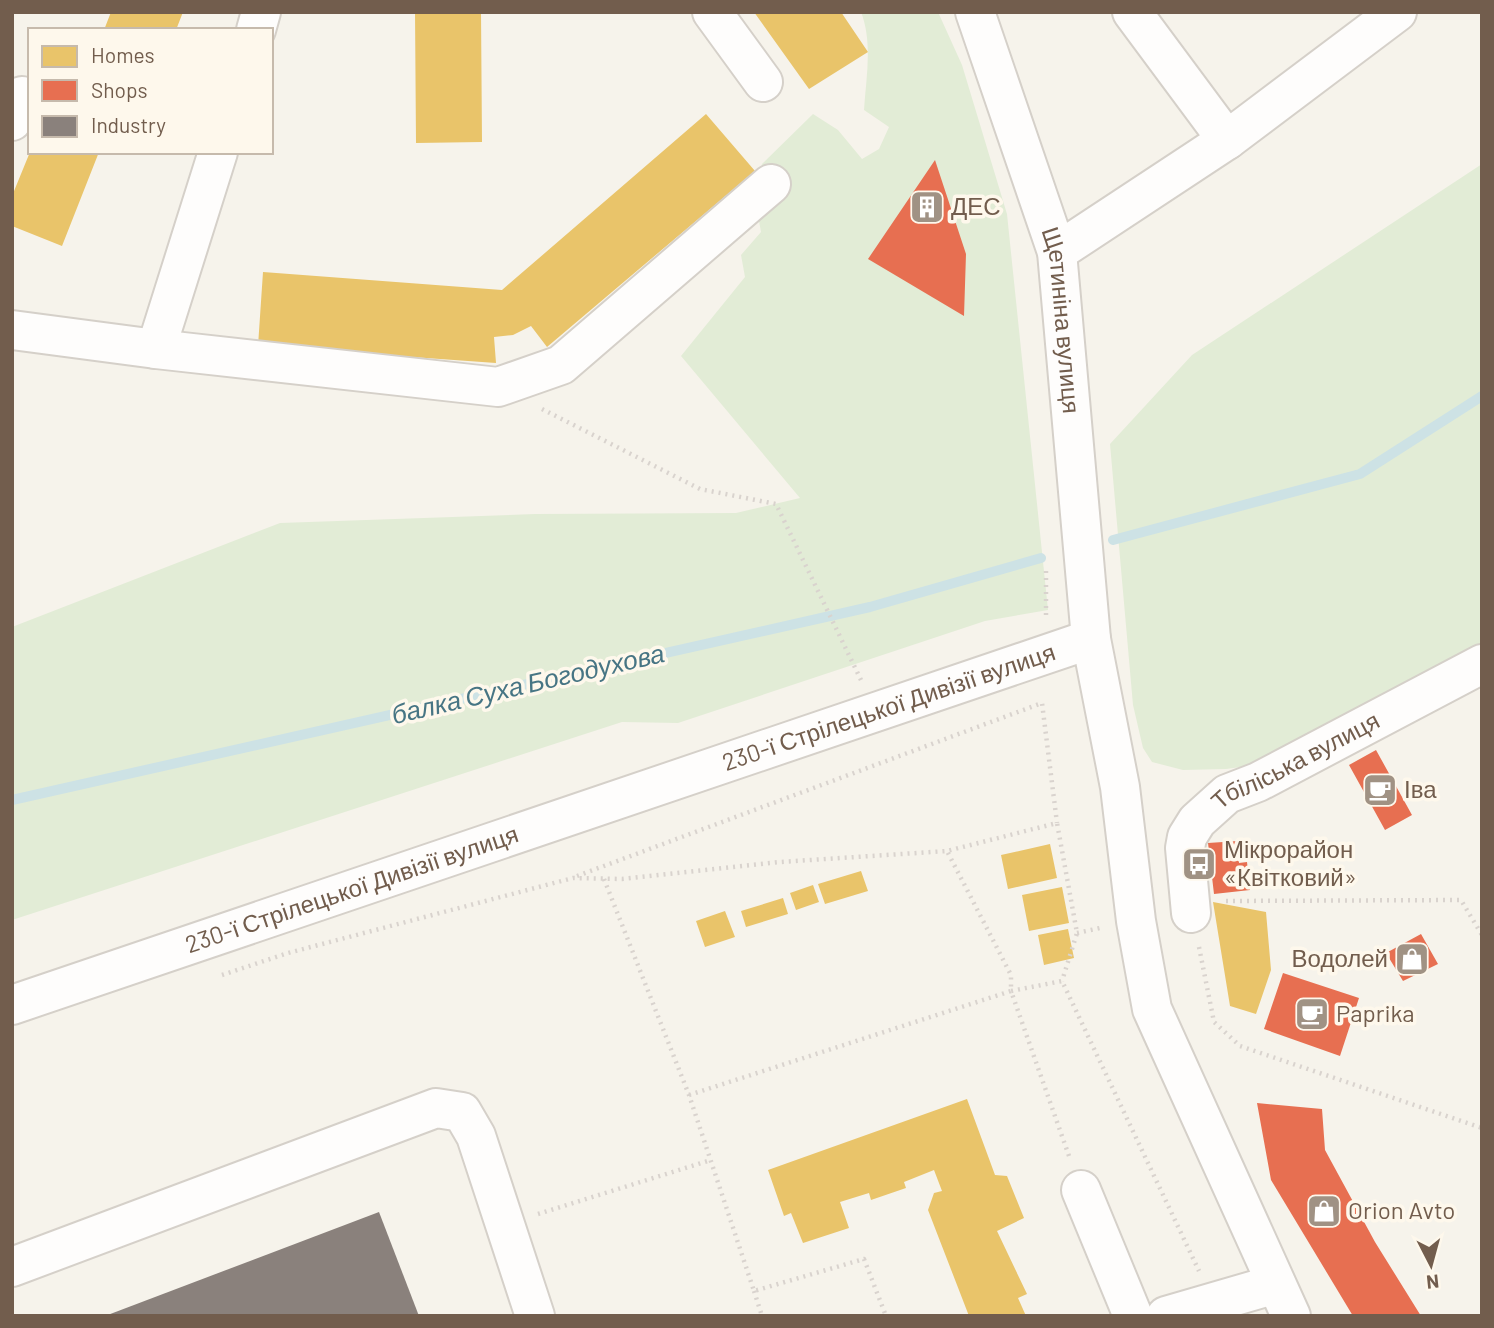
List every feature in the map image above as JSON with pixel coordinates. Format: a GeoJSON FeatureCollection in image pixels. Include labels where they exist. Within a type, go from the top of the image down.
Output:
{"type":"FeatureCollection","features":[{"type":"Feature","properties":{"kind":"street"},"geometry":{"type":"LineString","coordinates":[[712,12],[763,82]]}},
{"type":"Feature","properties":{"kind":"street","name":"Щетиніна вулиця"},"geometry":{"type":"LineString","coordinates":[[975,12],[1057,252],[1091,639]]}},
{"type":"Feature","properties":{"kind":"street"},"geometry":{"type":"LineString","coordinates":[[1132,12],[1227,140]]}},
{"type":"Feature","properties":{"kind":"street"},"geometry":{"type":"LineString","coordinates":[[1057,252],[1227,140],[1397,12]]}},
{"type":"Feature","properties":{"kind":"street"},"geometry":{"type":"LineString","coordinates":[[156,349],[217,154]]}},
{"type":"Feature","properties":{"kind":"street"},"geometry":{"type":"LineString","coordinates":[[12,330],[498,387],[561,365],[771,184]]}},
{"type":"Feature","properties":{"kind":"street","name":"230-ї Стрілецької Дивізії вулиця"},"geometry":{"type":"LineString","coordinates":[[12,1005],[1091,639],[1120,787],[1136,921],[1152,1009],[1284,1300]]}},
{"type":"Feature","properties":{"kind":"street","name":"Тбіліська вулиця"},"geometry":{"type":"LineString","coordinates":[[1191,907],[1185,848],[1187,837],[1197,821],[1227,794],[1258,782],[1482,664]]}},
{"type":"Feature","properties":{"kind":"street"},"geometry":{"type":"LineString","coordinates":[[12,1267],[436,1108],[462,1112],[477,1136],[536,1316]]}},
{"type":"Feature","properties":{"kind":"street"},"geometry":{"type":"LineString","coordinates":[[1081,1190],[1133,1316]]}},
{"type":"Feature","properties":{"kind":"street"},"geometry":{"type":"LineString","coordinates":[[1166,1316],[1213,1302],[1284,1300]]}},
{"type":"Feature","properties":{"kind":"path"},"geometry":{"type":"LineString","coordinates":[[498,387],[700,489],[776,504],[844,642]]}},
{"type":"Feature","properties":{"kind":"path"},"geometry":{"type":"LineString","coordinates":[[209,980],[288,953],[573,878],[1042,703],[1057,823],[1077,933],[1062,981],[1213,1302]]}},
{"type":"Feature","properties":{"kind":"path"},"geometry":{"type":"LineString","coordinates":[[573,878],[622,879],[780,862],[947,851],[1057,823]]}},
{"type":"Feature","properties":{"kind":"path"},"geometry":{"type":"LineString","coordinates":[[947,851],[1011,975],[1011,991],[1081,1190]]}},
{"type":"Feature","properties":{"kind":"path"},"geometry":{"type":"LineString","coordinates":[[604,878],[689,1095],[762,1316]]}},
{"type":"Feature","properties":{"kind":"path"},"geometry":{"type":"LineString","coordinates":[[1482,935],[1461,900],[1191,907],[1214,1022],[1240,1046],[1482,1128]]}},
{"type":"Feature","properties":{"kind":"path"},"geometry":{"type":"LineString","coordinates":[[689,1095],[1011,991],[1062,981]]}},
{"type":"Feature","properties":{"kind":"path"},"geometry":{"type":"LineString","coordinates":[[505,1224],[710,1160]]}},
{"type":"Feature","properties":{"kind":"path"},"geometry":{"type":"LineString","coordinates":[[754,1291],[864,1259],[886,1316]]}},
{"type":"Feature","properties":{"kind":"green space"},"geometry":{"type":"Polygon","coordinates":[[[861,12],[938,12],[962,65],[1007,214],[1048,610],[985,621],[678,723],[622,722],[12,920],[12,627],[280,523],[535,514],[736,513],[800,498],[681,356],[745,277],[741,255],[761,232],[755,199],[762,164],[813,114],[838,130],[862,159],[879,149],[889,127],[864,110],[868,48],[861,12]]]}},
{"type":"Feature","properties":{"kind":"green space"},"geometry":{"type":"Polygon","coordinates":[[[1482,164],[1482,649],[1263,764],[1226,769],[1183,770],[1152,762],[1143,748],[1133,705],[1110,444],[1192,355],[1482,164]]]}},
{"type":"Feature","properties":{"kind":"building: Homes"},"geometry":{"type":"Polygon","coordinates":[[[111,12],[183,12],[177,28],[105,28],[111,12]]]}},
{"type":"Feature","properties":{"kind":"building: Homes"},"geometry":{"type":"Polygon","coordinates":[[[415,12],[481,12],[482,142],[416,143],[415,12]]]}},
{"type":"Feature","properties":{"kind":"building: Homes"},"geometry":{"type":"Polygon","coordinates":[[[754,12],[841,12],[868,52],[809,89],[754,12]]]}},
{"type":"Feature","properties":{"kind":"building: Homes"},"geometry":{"type":"Polygon","coordinates":[[[706,114],[755,171],[547,347],[531,326],[513,335],[494,337],[496,363],[258,346],[263,272],[502,290],[706,114]]]}},
{"type":"Feature","properties":{"kind":"building: Homes"},"geometry":{"type":"Polygon","coordinates":[[[29,154],[98,154],[62,246],[12,226],[12,196],[29,154]]]}},
{"type":"Feature","properties":{"kind":"building: Homes"},"geometry":{"type":"Polygon","coordinates":[[[1050,844],[1057,878],[1008,889],[1001,855],[1050,844]]]}},
{"type":"Feature","properties":{"kind":"building: Homes"},"geometry":{"type":"Polygon","coordinates":[[[861,871],[868,891],[825,904],[818,884],[861,871]]]}},
{"type":"Feature","properties":{"kind":"building: Homes"},"geometry":{"type":"Polygon","coordinates":[[[813,885],[819,902],[796,910],[790,893],[813,885]]]}},
{"type":"Feature","properties":{"kind":"building: Homes"},"geometry":{"type":"Polygon","coordinates":[[[1062,887],[1069,923],[1029,931],[1022,895],[1062,887]]]}},
{"type":"Feature","properties":{"kind":"building: Homes"},"geometry":{"type":"Polygon","coordinates":[[[783,898],[788,914],[746,927],[741,911],[783,898]]]}},
{"type":"Feature","properties":{"kind":"building: Homes"},"geometry":{"type":"Polygon","coordinates":[[[1213,902],[1266,912],[1271,970],[1256,1014],[1230,1006],[1213,902]]]}},
{"type":"Feature","properties":{"kind":"building: Homes"},"geometry":{"type":"Polygon","coordinates":[[[725,911],[735,937],[705,947],[696,921],[725,911]]]}},
{"type":"Feature","properties":{"kind":"building: Homes"},"geometry":{"type":"Polygon","coordinates":[[[1068,929],[1074,958],[1044,965],[1038,935],[1068,929]]]}},
{"type":"Feature","properties":{"kind":"building: Homes"},"geometry":{"type":"Polygon","coordinates":[[[967,1099],[995,1175],[1007,1176],[1024,1218],[997,1231],[1027,1294],[1018,1298],[1026,1316],[969,1316],[928,1210],[934,1193],[942,1191],[934,1170],[904,1182],[906,1188],[871,1200],[869,1193],[840,1202],[849,1228],[803,1243],[791,1213],[784,1216],[768,1170],[967,1099]]]}},
{"type":"Feature","properties":{"kind":"building: Shops","name":"ДЕС"},"geometry":{"type":"Polygon","coordinates":[[[935,160],[966,254],[964,316],[868,259],[935,160]]]}},
{"type":"Feature","properties":{"kind":"building: Shops","name":"Іва"},"geometry":{"type":"Polygon","coordinates":[[[1376,750],[1412,815],[1385,830],[1349,765],[1376,750]]]}},
{"type":"Feature","properties":{"kind":"building: Shops"},"geometry":{"type":"Polygon","coordinates":[[[1238,841],[1239,863],[1247,862],[1250,890],[1214,894],[1208,843],[1238,841]]]}},
{"type":"Feature","properties":{"kind":"building: Shops","name":"Водолей"},"geometry":{"type":"Polygon","coordinates":[[[1421,934],[1438,964],[1403,981],[1386,953],[1421,934]]]}},
{"type":"Feature","properties":{"kind":"building: Shops","name":"Paprika"},"geometry":{"type":"Polygon","coordinates":[[[1283,973],[1359,998],[1340,1056],[1264,1029],[1283,973]]]}},
{"type":"Feature","properties":{"kind":"building: Shops","name":"Orion Avto"},"geometry":{"type":"Polygon","coordinates":[[[1257,1103],[1322,1109],[1325,1150],[1375,1242],[1421,1316],[1353,1316],[1271,1180],[1257,1103]]]}},
{"type":"Feature","properties":{"kind":"building: Industry"},"geometry":{"type":"Polygon","coordinates":[[[379,1212],[419,1316],[105,1316],[379,1212]]]}},
{"type":"Feature","properties":{"kind":"waterway","name":"балка Суха Богодухова"},"geometry":{"type":"LineString","coordinates":[[1113,540],[1360,474],[1482,396]]}},
{"type":"Feature","properties":{"kind":"waterway","name":"балка Суха Богодухова"},"geometry":{"type":"LineString","coordinates":[[12,800],[870,607],[1041,558]]}},
{"type":"Feature","properties":{"kind":"place","name":"ДЕС"},"geometry":{"type":"Point","coordinates":[927,207]}},
{"type":"Feature","properties":{"kind":"place","name":"Іва"},"geometry":{"type":"Point","coordinates":[1380,790]}},
{"type":"Feature","properties":{"kind":"place","name":"Мікрорайон «Квітковий»"},"geometry":{"type":"Point","coordinates":[1199,864]}},
{"type":"Feature","properties":{"kind":"place","name":"Водолей"},"geometry":{"type":"Point","coordinates":[1412,959]}},
{"type":"Feature","properties":{"kind":"place","name":"Paprika"},"geometry":{"type":"Point","coordinates":[1312,1014]}},
{"type":"Feature","properties":{"kind":"place","name":"Orion Avto"},"geometry":{"type":"Point","coordinates":[1324,1211]}}]}
